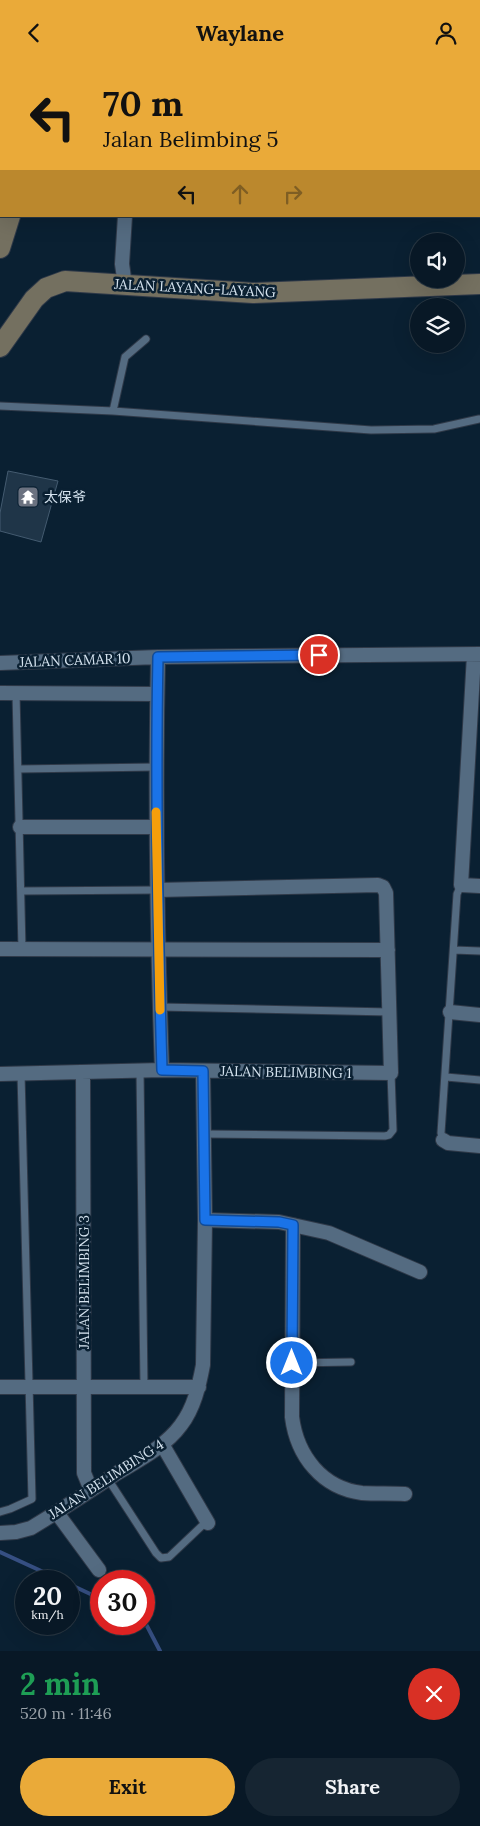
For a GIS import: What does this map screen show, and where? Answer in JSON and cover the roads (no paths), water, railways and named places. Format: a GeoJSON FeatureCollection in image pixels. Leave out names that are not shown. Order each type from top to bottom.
{"type":"FeatureCollection","features":[{"type":"Feature","properties":{"kind":"street"},"geometry":{"type":"LineString","coordinates":[[0,248],[10,217]]}},
{"type":"Feature","properties":{"kind":"street"},"geometry":{"type":"LineString","coordinates":[[125,217],[122,264],[126,285]]}},
{"type":"Feature","properties":{"kind":"street","name":"JALAN LAYANG-LAYANG"},"geometry":{"type":"LineString","coordinates":[[0,347],[34,299],[46,288],[65,281],[253,293],[480,284]]}},
{"type":"Feature","properties":{"kind":"street"},"geometry":{"type":"LineString","coordinates":[[477,655],[462,885],[480,886]]}},
{"type":"Feature","properties":{"kind":"street","name":"JALAN CAMAR 10"},"geometry":{"type":"LineString","coordinates":[[0,663],[158,657],[477,655]]}},
{"type":"Feature","properties":{"kind":"street"},"geometry":{"type":"LineString","coordinates":[[158,657],[156,827],[162,1070]]}},
{"type":"Feature","properties":{"kind":"street"},"geometry":{"type":"LineString","coordinates":[[0,693],[157,694]]}},
{"type":"Feature","properties":{"kind":"street"},"geometry":{"type":"LineString","coordinates":[[20,827],[156,827]]}},
{"type":"Feature","properties":{"kind":"street"},"geometry":{"type":"LineString","coordinates":[[157,891],[378,885],[383,887],[386,893],[391,1073]]}},
{"type":"Feature","properties":{"kind":"street"},"geometry":{"type":"LineString","coordinates":[[0,949],[388,950]]}},
{"type":"Feature","properties":{"kind":"street"},"geometry":{"type":"LineString","coordinates":[[450,1012],[480,1015]]}},
{"type":"Feature","properties":{"kind":"street","name":"JALAN BELIMBING 1"},"geometry":{"type":"LineString","coordinates":[[0,1074],[162,1070],[391,1073]]}},
{"type":"Feature","properties":{"kind":"street","name":"JALAN BELIMBING 4"},"geometry":{"type":"LineString","coordinates":[[0,1533],[16,1532],[31,1528],[57,1513],[162,1444],[175,1433],[185,1420],[199,1387],[203,1365],[205,1220],[203,1071]]}},
{"type":"Feature","properties":{"kind":"street","name":"JALAN BELIMBING 3"},"geometry":{"type":"LineString","coordinates":[[84,1072],[84,1473],[91,1490]]}},
{"type":"Feature","properties":{"kind":"street"},"geometry":{"type":"LineString","coordinates":[[443,1140],[448,1143],[480,1146]]}},
{"type":"Feature","properties":{"kind":"street"},"geometry":{"type":"LineString","coordinates":[[205,1220],[279,1222],[329,1233],[420,1272]]}},
{"type":"Feature","properties":{"kind":"street"},"geometry":{"type":"LineString","coordinates":[[293,1225],[292,1417],[294,1432],[299,1446],[318,1473],[338,1487],[361,1493],[405,1494]]}},
{"type":"Feature","properties":{"kind":"street"},"geometry":{"type":"LineString","coordinates":[[0,1387],[199,1387]]}},
{"type":"Feature","properties":{"kind":"street"},"geometry":{"type":"LineString","coordinates":[[162,1444],[208,1522]]}},
{"type":"Feature","properties":{"kind":"street"},"geometry":{"type":"LineString","coordinates":[[57,1513],[100,1570]]}},
{"type":"Feature","properties":{"kind":"lane"},"geometry":{"type":"LineString","coordinates":[[113,411],[125,357],[146,339]]}},
{"type":"Feature","properties":{"kind":"lane"},"geometry":{"type":"LineString","coordinates":[[0,406],[113,411],[371,430],[434,429],[479,419]]}},
{"type":"Feature","properties":{"kind":"lane"},"geometry":{"type":"LineString","coordinates":[[16,693],[22,949]]}},
{"type":"Feature","properties":{"kind":"lane"},"geometry":{"type":"LineString","coordinates":[[18,769],[156,767]]}},
{"type":"Feature","properties":{"kind":"lane"},"geometry":{"type":"LineString","coordinates":[[443,1140],[441,1133],[457,894],[462,885]]}},
{"type":"Feature","properties":{"kind":"lane"},"geometry":{"type":"LineString","coordinates":[[21,891],[157,891]]}},
{"type":"Feature","properties":{"kind":"lane"},"geometry":{"type":"LineString","coordinates":[[454,950],[480,951]]}},
{"type":"Feature","properties":{"kind":"lane"},"geometry":{"type":"LineString","coordinates":[[160,1007],[389,1012]]}},
{"type":"Feature","properties":{"kind":"lane"},"geometry":{"type":"LineString","coordinates":[[140,1071],[144,1387]]}},
{"type":"Feature","properties":{"kind":"lane"},"geometry":{"type":"LineString","coordinates":[[204,1133],[390,1135],[393,1131],[391,1073]]}},
{"type":"Feature","properties":{"kind":"lane"},"geometry":{"type":"LineString","coordinates":[[0,1512],[32,1499],[21,1074]]}},
{"type":"Feature","properties":{"kind":"lane"},"geometry":{"type":"LineString","coordinates":[[446,1077],[480,1080]]}},
{"type":"Feature","properties":{"kind":"lane"},"geometry":{"type":"LineString","coordinates":[[292,1363],[350,1362]]}},
{"type":"Feature","properties":{"kind":"lane"},"geometry":{"type":"LineString","coordinates":[[108,1479],[161,1558],[169,1557],[208,1522]]}},
{"type":"Feature","properties":{"kind":"waterway"},"geometry":{"type":"LineString","coordinates":[[0,1552],[39,1570]]}},
{"type":"Feature","properties":{"kind":"waterway"},"geometry":{"type":"LineString","coordinates":[[80,1589],[90,1594]]}},
{"type":"Feature","properties":{"kind":"waterway"},"geometry":{"type":"LineString","coordinates":[[152,1635],[160,1651]]}},
{"type":"Feature","properties":{"kind":"place","name":"太保爷"},"geometry":{"type":"Point","coordinates":[28,497]}}]}
